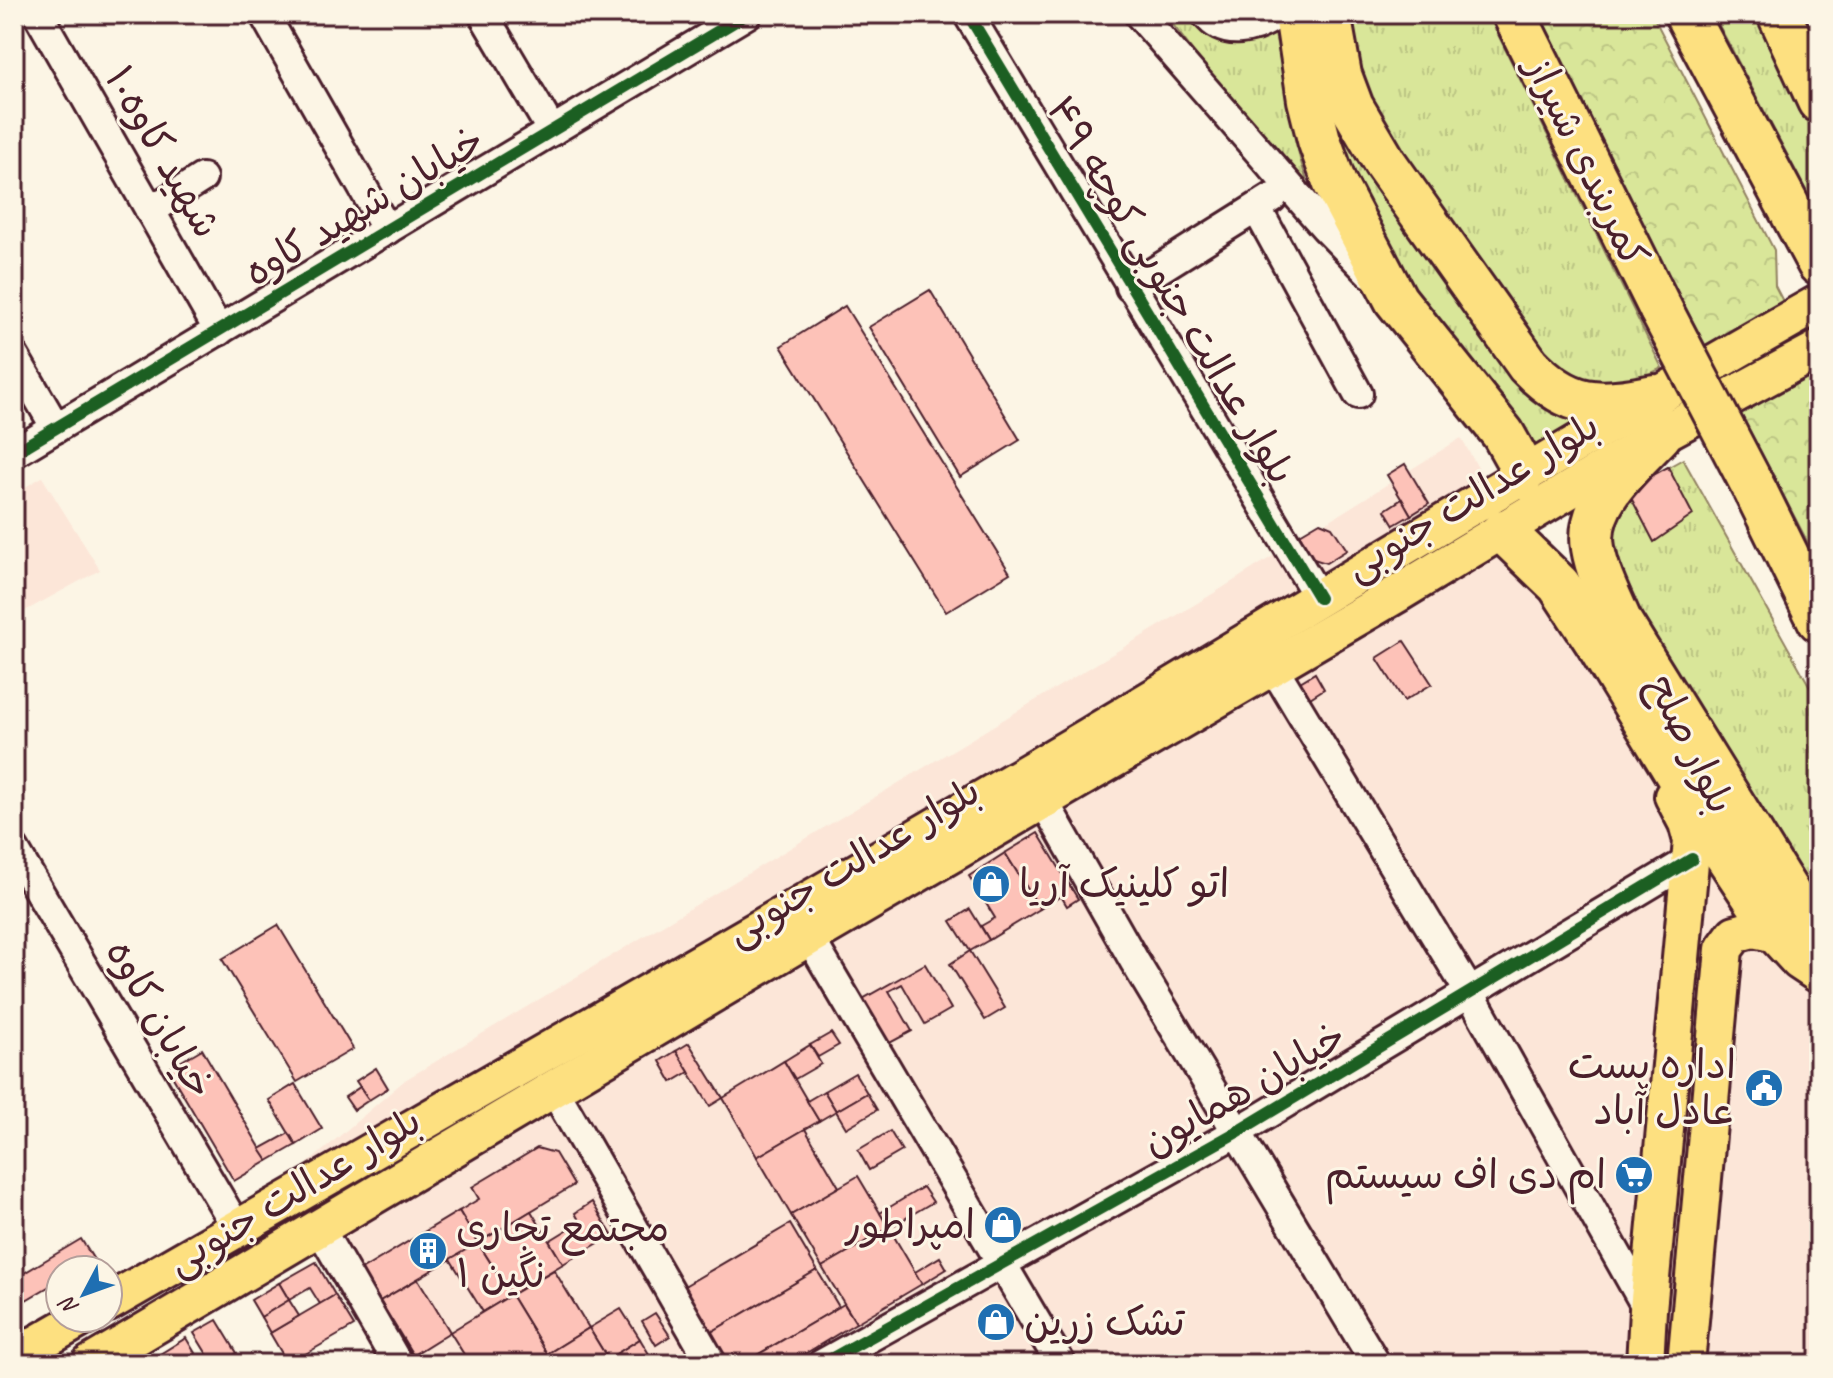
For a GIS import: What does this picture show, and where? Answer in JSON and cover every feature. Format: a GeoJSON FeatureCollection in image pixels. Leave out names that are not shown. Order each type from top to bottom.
{"type":"FeatureCollection","features":[{"type":"Feature","properties":{"kind":"highway"},"geometry":{"type":"LineString","coordinates":[[1296,14],[1309,100],[1335,184],[1396,300],[1503,434],[1517,459],[1521,477]]}},
{"type":"Feature","properties":{"kind":"highway"},"geometry":{"type":"LineString","coordinates":[[1329,14],[1340,75],[1352,107],[1385,163],[1528,365],[1548,386],[1567,396],[1616,404],[1657,416],[1611,488],[1596,518],[1592,545],[1600,572],[1629,636],[1798,909],[1819,929]]}},
{"type":"Feature","properties":{"kind":"highway","name":"کمربندی شیراز"},"geometry":{"type":"LineString","coordinates":[[1514,14],[1819,620]]}},
{"type":"Feature","properties":{"kind":"highway"},"geometry":{"type":"LineString","coordinates":[[1686,14],[1810,246]]}},
{"type":"Feature","properties":{"kind":"highway"},"geometry":{"type":"LineString","coordinates":[[1779,14],[1819,101]]}},
{"type":"Feature","properties":{"kind":"highway"},"geometry":{"type":"LineString","coordinates":[[1503,531],[1559,585],[1778,934],[1801,959],[1819,971]]}},
{"type":"Feature","properties":{"kind":"main road"},"geometry":{"type":"LineString","coordinates":[[1657,416],[1819,303]]}},
{"type":"Feature","properties":{"kind":"main road"},"geometry":{"type":"LineString","coordinates":[[1657,416],[1819,349]]}},
{"type":"Feature","properties":{"kind":"main road","name":"بلوار عدالت جنوبی"},"geometry":{"type":"LineString","coordinates":[[90,1364],[553,1088],[631,1023],[1319,598],[1521,477],[1657,416]]}},
{"type":"Feature","properties":{"kind":"main road","name":"بلوار عدالت جنوبی"},"geometry":{"type":"LineString","coordinates":[[124,1294],[237,1228],[631,1023],[809,937],[1503,531],[1657,416]]}},
{"type":"Feature","properties":{"kind":"main road","name":"بلوار صلح"},"geometry":{"type":"LineString","coordinates":[[1597,643],[1621,702],[1687,823],[1692,841],[1645,1364]]}},
{"type":"Feature","properties":{"kind":"main road"},"geometry":{"type":"LineString","coordinates":[[1686,1364],[1724,949],[1735,934],[1753,929],[1778,934]]}},
{"type":"Feature","properties":{"kind":"main road"},"geometry":{"type":"LineString","coordinates":[[1667,1107],[1709,1115]]}},
{"type":"Feature","properties":{"kind":"main road"},"geometry":{"type":"LineString","coordinates":[[14,1357],[54,1334]]}},
{"type":"Feature","properties":{"kind":"street","name":"شهید کاوه۱۰"},"geometry":{"type":"LineString","coordinates":[[38,14],[219,331]]}},
{"type":"Feature","properties":{"kind":"street"},"geometry":{"type":"LineString","coordinates":[[264,14],[387,230]]}},
{"type":"Feature","properties":{"kind":"street"},"geometry":{"type":"LineString","coordinates":[[483,14],[552,131]]}},
{"type":"Feature","properties":{"kind":"street","name":"خیابان شهید کاوه"},"geometry":{"type":"LineString","coordinates":[[14,453],[552,131],[716,22],[747,14]]}},
{"type":"Feature","properties":{"kind":"street","name":"بلوار عدالت جنوبی کوچه ۴۹"},"geometry":{"type":"LineString","coordinates":[[968,14],[1319,598]]}},
{"type":"Feature","properties":{"kind":"street"},"geometry":{"type":"LineString","coordinates":[[1139,14],[1288,185],[1396,300]]}},
{"type":"Feature","properties":{"kind":"street"},"geometry":{"type":"LineString","coordinates":[[1206,14],[1212,22],[1237,30],[1257,26],[1277,14]]}},
{"type":"Feature","properties":{"kind":"street"},"geometry":{"type":"LineString","coordinates":[[150,211],[202,178]]}},
{"type":"Feature","properties":{"kind":"street"},"geometry":{"type":"LineString","coordinates":[[1130,287],[1257,209],[1288,185]]}},
{"type":"Feature","properties":{"kind":"street"},"geometry":{"type":"LineString","coordinates":[[1257,209],[1358,394]]}},
{"type":"Feature","properties":{"kind":"street"},"geometry":{"type":"LineString","coordinates":[[14,356],[56,428]]}},
{"type":"Feature","properties":{"kind":"street"},"geometry":{"type":"LineString","coordinates":[[1272,665],[1470,993],[1648,1310]]}},
{"type":"Feature","properties":{"kind":"street"},"geometry":{"type":"LineString","coordinates":[[1043,800],[1135,962],[1376,1364]]}},
{"type":"Feature","properties":{"kind":"street","name":"خیابان کاوه"},"geometry":{"type":"LineString","coordinates":[[14,849],[22,881],[237,1228]]}},
{"type":"Feature","properties":{"kind":"street","name":"خیابان همایون"},"geometry":{"type":"LineString","coordinates":[[822,1364],[1237,1132],[1692,859]]}},
{"type":"Feature","properties":{"kind":"street"},"geometry":{"type":"LineString","coordinates":[[809,937],[1061,1364]]}},
{"type":"Feature","properties":{"kind":"street"},"geometry":{"type":"LineString","coordinates":[[553,1088],[712,1364]]}},
{"type":"Feature","properties":{"kind":"street"},"geometry":{"type":"LineString","coordinates":[[319,1227],[398,1364]]}},
{"type":"Feature","properties":{"kind":"shaded area"},"geometry":{"type":"Polygon","coordinates":[[[1461,438],[1700,856],[1719,884],[1762,867],[1819,851],[1819,1364],[395,1364],[292,1177],[405,1080],[1219,590],[1461,438]]]}},
{"type":"Feature","properties":{"kind":"shaded area"},"geometry":{"type":"Polygon","coordinates":[[[42,477],[100,570],[14,617],[14,494],[42,477]]]}},
{"type":"Feature","properties":{"kind":"green space"},"geometry":{"type":"Polygon","coordinates":[[[1165,14],[1193,14],[1211,34],[1230,43],[1250,42],[1275,34],[1300,159],[1312,197],[1303,197],[1165,14]]]}},
{"type":"Feature","properties":{"kind":"green space"},"geometry":{"type":"Polygon","coordinates":[[[1345,14],[1488,14],[1662,368],[1622,387],[1558,376],[1366,102],[1345,14]]]}},
{"type":"Feature","properties":{"kind":"green space"},"geometry":{"type":"Polygon","coordinates":[[[1533,14],[1652,14],[1774,250],[1775,286],[1819,371],[1819,564],[1533,14]]]}},
{"type":"Feature","properties":{"kind":"green space"},"geometry":{"type":"Polygon","coordinates":[[[1713,14],[1760,14],[1819,133],[1819,215],[1713,14]]]}},
{"type":"Feature","properties":{"kind":"green space"},"geometry":{"type":"Polygon","coordinates":[[[1317,30],[1585,421],[1532,455],[1376,234],[1345,178],[1317,30]]]}},
{"type":"Feature","properties":{"kind":"green space"},"geometry":{"type":"Polygon","coordinates":[[[1683,459],[1819,703],[1819,915],[1609,568],[1608,514],[1620,494],[1683,459]]]}},
{"type":"Feature","properties":{"kind":"building"},"geometry":{"type":"Polygon","coordinates":[[[930,290],[1020,440],[960,477],[869,327],[930,290]]]}},
{"type":"Feature","properties":{"kind":"building"},"geometry":{"type":"Polygon","coordinates":[[[845,306],[1010,573],[946,612],[781,346],[845,306]]]}},
{"type":"Feature","properties":{"kind":"building"},"geometry":{"type":"Polygon","coordinates":[[[1405,464],[1429,504],[1411,515],[1387,475],[1405,464]]]}},
{"type":"Feature","properties":{"kind":"building"},"geometry":{"type":"Polygon","coordinates":[[[1668,467],[1693,515],[1654,542],[1627,490],[1668,467]]]}},
{"type":"Feature","properties":{"kind":"building"},"geometry":{"type":"Polygon","coordinates":[[[1402,499],[1411,515],[1394,525],[1385,510],[1402,499]]]}},
{"type":"Feature","properties":{"kind":"building"},"geometry":{"type":"Polygon","coordinates":[[[1320,522],[1332,527],[1347,550],[1326,563],[1304,556],[1293,538],[1320,522]]]}},
{"type":"Feature","properties":{"kind":"building"},"geometry":{"type":"Polygon","coordinates":[[[1404,641],[1432,684],[1404,701],[1377,658],[1404,641]]]}},
{"type":"Feature","properties":{"kind":"building"},"geometry":{"type":"Polygon","coordinates":[[[1315,673],[1324,689],[1310,698],[1314,706],[1309,710],[1295,685],[1315,673]]]}},
{"type":"Feature","properties":{"kind":"building"},"geometry":{"type":"Polygon","coordinates":[[[1038,833],[1078,899],[1067,906],[1061,896],[1040,909],[1005,853],[1038,833]]]}},
{"type":"Feature","properties":{"kind":"building"},"geometry":{"type":"Polygon","coordinates":[[[1005,853],[1040,909],[989,940],[981,926],[995,918],[969,876],[1005,853]]]}},
{"type":"Feature","properties":{"kind":"building"},"geometry":{"type":"Polygon","coordinates":[[[970,909],[989,940],[970,951],[951,921],[970,909]]]}},
{"type":"Feature","properties":{"kind":"building"},"geometry":{"type":"Polygon","coordinates":[[[278,925],[353,1049],[297,1082],[222,959],[278,925]]]}},
{"type":"Feature","properties":{"kind":"building"},"geometry":{"type":"Polygon","coordinates":[[[970,951],[1005,1008],[985,1020],[950,964],[970,951]]]}},
{"type":"Feature","properties":{"kind":"building"},"geometry":{"type":"Polygon","coordinates":[[[925,964],[951,1009],[925,1024],[902,984],[889,991],[912,1031],[886,1045],[861,1000],[925,964]]]}},
{"type":"Feature","properties":{"kind":"building"},"geometry":{"type":"Polygon","coordinates":[[[831,1033],[839,1045],[818,1057],[810,1045],[831,1033]]]}},
{"type":"Feature","properties":{"kind":"building"},"geometry":{"type":"Polygon","coordinates":[[[689,1043],[723,1098],[710,1106],[676,1051],[689,1043]]]}},
{"type":"Feature","properties":{"kind":"building"},"geometry":{"type":"Polygon","coordinates":[[[810,1045],[821,1064],[795,1079],[784,1061],[810,1045]]]}},
{"type":"Feature","properties":{"kind":"building"},"geometry":{"type":"Polygon","coordinates":[[[202,1049],[268,1161],[234,1181],[168,1069],[202,1049]]]}},
{"type":"Feature","properties":{"kind":"building"},"geometry":{"type":"Polygon","coordinates":[[[676,1051],[689,1072],[672,1082],[660,1061],[676,1051]]]}},
{"type":"Feature","properties":{"kind":"building"},"geometry":{"type":"Polygon","coordinates":[[[784,1061],[819,1121],[757,1157],[723,1098],[784,1061]]]}},
{"type":"Feature","properties":{"kind":"building"},"geometry":{"type":"Polygon","coordinates":[[[376,1068],[388,1088],[369,1100],[356,1081],[376,1068]]]}},
{"type":"Feature","properties":{"kind":"building"},"geometry":{"type":"Polygon","coordinates":[[[855,1073],[867,1093],[836,1111],[824,1091],[855,1073]]]}},
{"type":"Feature","properties":{"kind":"building"},"geometry":{"type":"Polygon","coordinates":[[[295,1084],[322,1129],[296,1145],[269,1100],[295,1084]]]}},
{"type":"Feature","properties":{"kind":"building"},"geometry":{"type":"Polygon","coordinates":[[[360,1087],[369,1100],[354,1110],[345,1097],[360,1087]]]}},
{"type":"Feature","properties":{"kind":"building"},"geometry":{"type":"Polygon","coordinates":[[[824,1091],[836,1111],[819,1121],[807,1101],[824,1091]]]}},
{"type":"Feature","properties":{"kind":"building"},"geometry":{"type":"Polygon","coordinates":[[[867,1093],[877,1110],[846,1128],[836,1111],[867,1093]]]}},
{"type":"Feature","properties":{"kind":"building"},"geometry":{"type":"Polygon","coordinates":[[[805,1129],[839,1187],[791,1215],[757,1157],[805,1129]]]}},
{"type":"Feature","properties":{"kind":"building"},"geometry":{"type":"Polygon","coordinates":[[[890,1131],[902,1151],[869,1170],[858,1150],[890,1131]]]}},
{"type":"Feature","properties":{"kind":"building"},"geometry":{"type":"Polygon","coordinates":[[[289,1133],[296,1145],[268,1161],[260,1149],[289,1133]]]}},
{"type":"Feature","properties":{"kind":"building"},"geometry":{"type":"Polygon","coordinates":[[[537,1148],[555,1153],[574,1185],[478,1243],[459,1211],[479,1199],[472,1187],[537,1148]]]}},
{"type":"Feature","properties":{"kind":"building"},"geometry":{"type":"Polygon","coordinates":[[[858,1176],[889,1228],[822,1267],[791,1215],[858,1176]]]}},
{"type":"Feature","properties":{"kind":"building"},"geometry":{"type":"Polygon","coordinates":[[[923,1187],[933,1202],[889,1228],[880,1213],[923,1187]]]}},
{"type":"Feature","properties":{"kind":"building"},"geometry":{"type":"Polygon","coordinates":[[[592,1202],[612,1235],[563,1264],[549,1241],[580,1222],[575,1213],[592,1202]]]}},
{"type":"Feature","properties":{"kind":"building","name":"مجتمع تجاری نگین ۱"},"geometry":{"type":"Polygon","coordinates":[[[459,1211],[478,1243],[380,1301],[361,1270],[459,1211]]]}},
{"type":"Feature","properties":{"kind":"building"},"geometry":{"type":"Polygon","coordinates":[[[531,1211],[563,1264],[511,1295],[478,1243],[531,1211]]]}},
{"type":"Feature","properties":{"kind":"building"},"geometry":{"type":"Polygon","coordinates":[[[790,1224],[817,1270],[708,1334],[681,1288],[790,1224]]]}},
{"type":"Feature","properties":{"kind":"building"},"geometry":{"type":"Polygon","coordinates":[[[889,1228],[922,1284],[856,1323],[822,1267],[889,1228]]]}},
{"type":"Feature","properties":{"kind":"building"},"geometry":{"type":"Polygon","coordinates":[[[81,1239],[90,1254],[56,1254],[81,1239]]]}},
{"type":"Feature","properties":{"kind":"building"},"geometry":{"type":"Polygon","coordinates":[[[478,1243],[511,1295],[483,1312],[450,1259],[478,1243]]]}},
{"type":"Feature","properties":{"kind":"building"},"geometry":{"type":"Polygon","coordinates":[[[940,1257],[947,1269],[922,1284],[915,1272],[940,1257]]]}},
{"type":"Feature","properties":{"kind":"building"},"geometry":{"type":"Polygon","coordinates":[[[44,1261],[44,1289],[14,1307],[14,1279],[44,1261]]]}},
{"type":"Feature","properties":{"kind":"building"},"geometry":{"type":"Polygon","coordinates":[[[316,1262],[335,1295],[320,1304],[310,1288],[289,1300],[279,1283],[316,1262]]]}},
{"type":"Feature","properties":{"kind":"building"},"geometry":{"type":"Polygon","coordinates":[[[554,1270],[589,1328],[547,1354],[511,1295],[554,1270]]]}},
{"type":"Feature","properties":{"kind":"building"},"geometry":{"type":"Polygon","coordinates":[[[817,1270],[839,1307],[742,1364],[726,1364],[708,1334],[817,1270]]]}},
{"type":"Feature","properties":{"kind":"building"},"geometry":{"type":"Polygon","coordinates":[[[418,1279],[450,1332],[413,1355],[380,1301],[418,1279]]]}},
{"type":"Feature","properties":{"kind":"building"},"geometry":{"type":"Polygon","coordinates":[[[279,1283],[289,1300],[261,1317],[251,1300],[279,1283]]]}},
{"type":"Feature","properties":{"kind":"building"},"geometry":{"type":"Polygon","coordinates":[[[335,1295],[354,1326],[288,1364],[270,1333],[335,1295]]]}},
{"type":"Feature","properties":{"kind":"building"},"geometry":{"type":"Polygon","coordinates":[[[511,1295],[547,1354],[531,1364],[470,1364],[450,1332],[511,1295]]]}},
{"type":"Feature","properties":{"kind":"building"},"geometry":{"type":"Polygon","coordinates":[[[289,1300],[299,1316],[270,1333],[261,1317],[289,1300]]]}},
{"type":"Feature","properties":{"kind":"building"},"geometry":{"type":"Polygon","coordinates":[[[844,1304],[856,1323],[788,1364],[742,1364],[844,1304]]]}},
{"type":"Feature","properties":{"kind":"building"},"geometry":{"type":"Polygon","coordinates":[[[621,1309],[640,1339],[608,1359],[589,1328],[621,1309]]]}},
{"type":"Feature","properties":{"kind":"building"},"geometry":{"type":"Polygon","coordinates":[[[655,1313],[670,1336],[656,1345],[642,1321],[655,1313]]]}},
{"type":"Feature","properties":{"kind":"building"},"geometry":{"type":"Polygon","coordinates":[[[217,1320],[237,1353],[219,1364],[213,1364],[194,1333],[217,1320]]]}},
{"type":"Feature","properties":{"kind":"building"},"geometry":{"type":"Polygon","coordinates":[[[589,1328],[611,1364],[553,1364],[547,1354],[589,1328]]]}},
{"type":"Feature","properties":{"kind":"building"},"geometry":{"type":"Polygon","coordinates":[[[186,1338],[201,1363],[148,1364],[147,1362],[186,1338]]]}},
{"type":"Feature","properties":{"kind":"building"},"geometry":{"type":"Polygon","coordinates":[[[640,1339],[655,1364],[611,1364],[608,1359],[640,1339]]]}},
{"type":"Feature","properties":{"kind":"cycle path"},"geometry":{"type":"LineString","coordinates":[[14,453],[747,14]]}},
{"type":"Feature","properties":{"kind":"cycle path"},"geometry":{"type":"LineString","coordinates":[[968,14],[1319,598]]}},
{"type":"Feature","properties":{"kind":"cycle path"},"geometry":{"type":"LineString","coordinates":[[822,1364],[1237,1132],[1692,859]]}},
{"type":"Feature","properties":{"kind":"place","name":"اتو کلینیک آریا"},"geometry":{"type":"Point","coordinates":[991,884]}},
{"type":"Feature","properties":{"kind":"place","name":"اداره پست عادل آباد"},"geometry":{"type":"Point","coordinates":[1764,1088]}},
{"type":"Feature","properties":{"kind":"place","name":"ام دی اف سیستم"},"geometry":{"type":"Point","coordinates":[1634,1175]}},
{"type":"Feature","properties":{"kind":"place","name":"امپراطور"},"geometry":{"type":"Point","coordinates":[1003,1225]}},
{"type":"Feature","properties":{"kind":"place","name":"مجتمع تجاری نگین ۱"},"geometry":{"type":"Point","coordinates":[428,1251]}},
{"type":"Feature","properties":{"kind":"place","name":"تشک زرین"},"geometry":{"type":"Point","coordinates":[996,1322]}}]}
